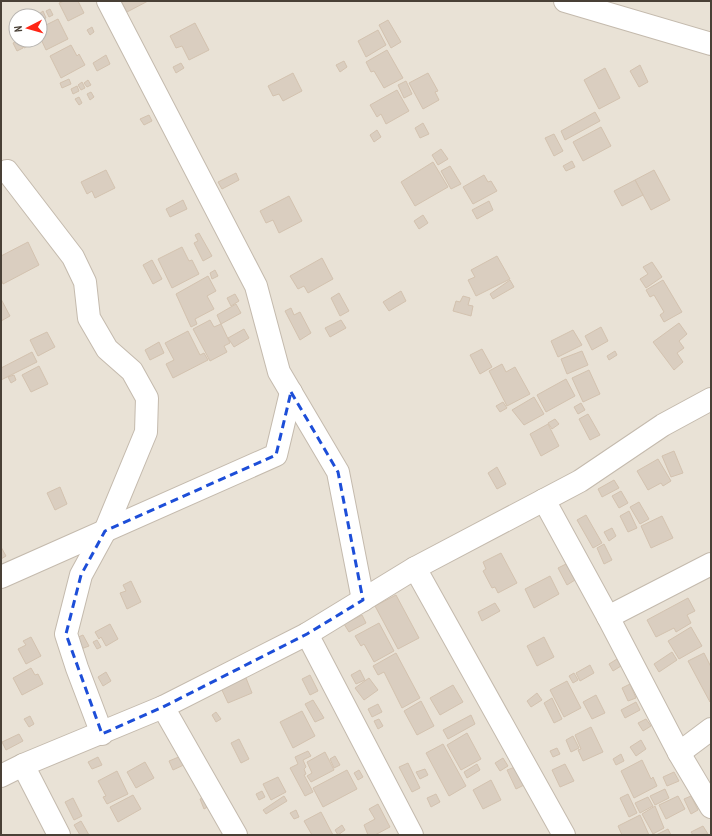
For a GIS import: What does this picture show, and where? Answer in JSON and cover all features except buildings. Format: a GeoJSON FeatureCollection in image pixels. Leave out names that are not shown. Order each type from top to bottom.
{"type":"FeatureCollection","features":[{"type":"Feature","properties":{"kind":"street"},"geometry":{"type":"LineString","coordinates":[[108,1],[256,286],[279,372],[338,472],[363,600]]}},
{"type":"Feature","properties":{"kind":"street"},"geometry":{"type":"LineString","coordinates":[[565,1],[711,44]]}},
{"type":"Feature","properties":{"kind":"street"},"geometry":{"type":"LineString","coordinates":[[3,167],[73,257],[86,282],[89,318],[107,349],[132,371],[147,398],[146,432],[105,531],[81,575],[66,634],[102,734]]}},
{"type":"Feature","properties":{"kind":"street"},"geometry":{"type":"LineString","coordinates":[[1,577],[276,455],[291,392]]}},
{"type":"Feature","properties":{"kind":"street"},"geometry":{"type":"LineString","coordinates":[[1,776],[23,765],[102,734],[163,707],[307,634],[415,568],[580,481],[663,425],[711,399]]}},
{"type":"Feature","properties":{"kind":"street"},"geometry":{"type":"LineString","coordinates":[[544,500],[608,617],[679,753],[711,807]]}},
{"type":"Feature","properties":{"kind":"street"},"geometry":{"type":"LineString","coordinates":[[608,617],[711,564]]}},
{"type":"Feature","properties":{"kind":"street"},"geometry":{"type":"LineString","coordinates":[[415,568],[564,835]]}},
{"type":"Feature","properties":{"kind":"street"},"geometry":{"type":"LineString","coordinates":[[307,634],[412,835]]}},
{"type":"Feature","properties":{"kind":"street"},"geometry":{"type":"LineString","coordinates":[[163,707],[236,835]]}},
{"type":"Feature","properties":{"kind":"street"},"geometry":{"type":"LineString","coordinates":[[679,753],[711,730]]}},
{"type":"Feature","properties":{"kind":"street"},"geometry":{"type":"LineString","coordinates":[[23,765],[59,835]]}},
{"type":"Feature","properties":{"kind":"highlighted area"},"geometry":{"type":"Polygon","coordinates":[[[291,392],[338,472],[363,600],[307,634],[163,707],[102,734],[66,634],[81,575],[105,531],[276,455],[291,392]]]}},
{"type":"Feature","properties":{"kind":"shaded area"},"geometry":{"type":"Polygon","coordinates":[[[1,1],[711,1],[711,835],[1,835],[1,1]]]}}]}
